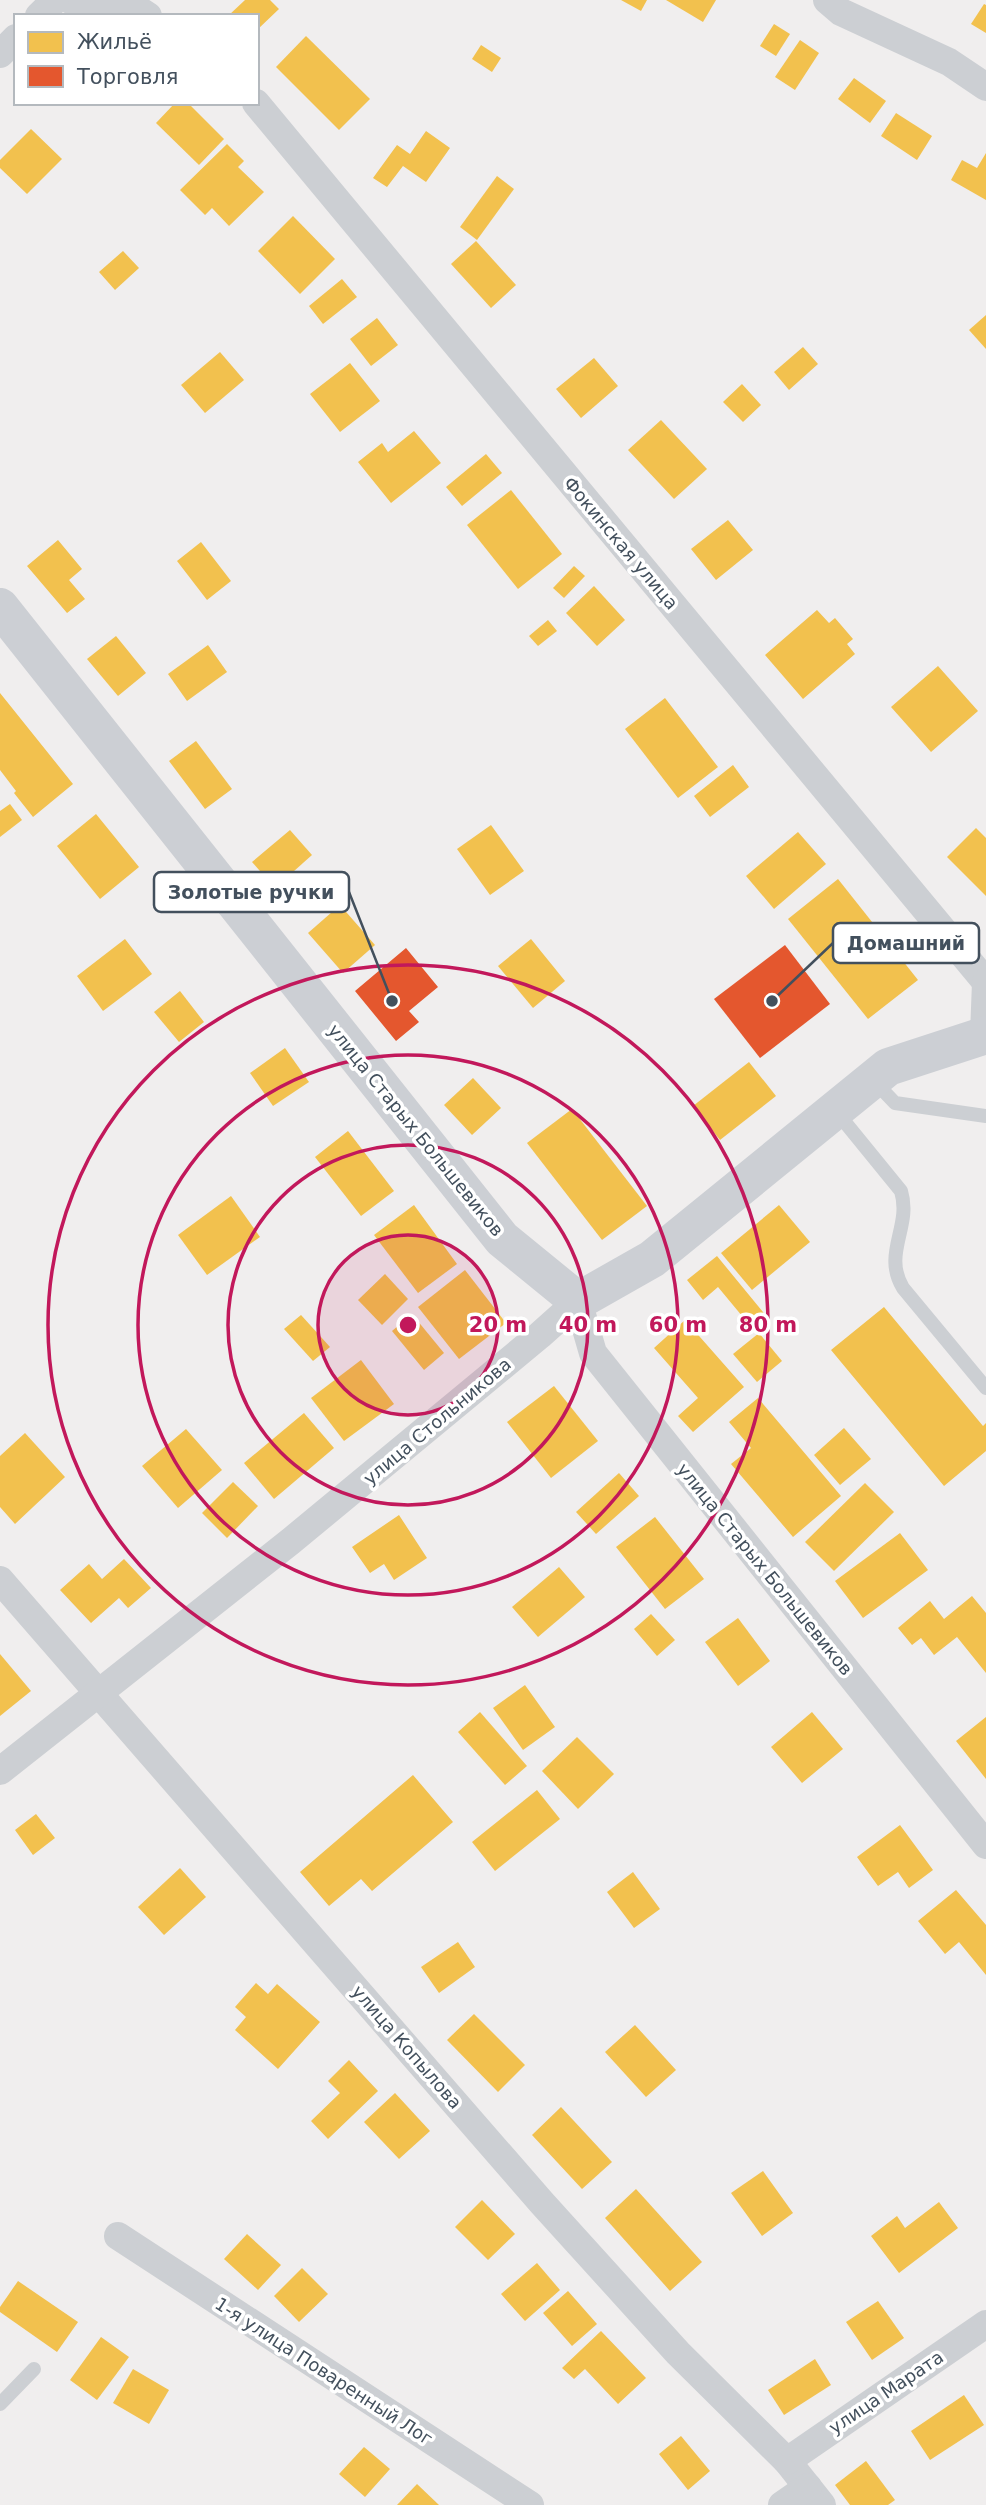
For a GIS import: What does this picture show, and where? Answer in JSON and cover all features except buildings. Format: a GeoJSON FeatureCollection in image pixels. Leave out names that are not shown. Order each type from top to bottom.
{"type":"FeatureCollection","features":[{"type":"Feature","properties":{"kind":"main road","name":"улица Старых Большевиков"},"geometry":{"type":"LineString","coordinates":[[0,607],[502,1239],[578,1301]]}},
{"type":"Feature","properties":{"kind":"main road","name":"улица Стольникова"},"geometry":{"type":"LineString","coordinates":[[578,1301],[652,1259],[888,1068],[985,1034]]}},
{"type":"Feature","properties":{"kind":"street"},"geometry":{"type":"LineString","coordinates":[[41,14],[55,0]]}},
{"type":"Feature","properties":{"kind":"street"},"geometry":{"type":"LineString","coordinates":[[70,0],[127,2],[145,14]]}},
{"type":"Feature","properties":{"kind":"street"},"geometry":{"type":"LineString","coordinates":[[827,0],[841,12],[949,62],[986,87]]}},
{"type":"Feature","properties":{"kind":"street"},"geometry":{"type":"LineString","coordinates":[[0,54],[14,40]]}},
{"type":"Feature","properties":{"kind":"street","name":"Фокинская улица"},"geometry":{"type":"LineString","coordinates":[[258,105],[986,982]]}},
{"type":"Feature","properties":{"kind":"street","name":"улица Стольникова"},"geometry":{"type":"LineString","coordinates":[[985,1034],[986,982]]}},
{"type":"Feature","properties":{"kind":"street","name":"улица Стольникова"},"geometry":{"type":"LineString","coordinates":[[0,1771],[291,1541],[578,1301]]}},
{"type":"Feature","properties":{"kind":"street","name":"улица Старых Большевиков"},"geometry":{"type":"LineString","coordinates":[[578,1301],[593,1353],[986,1845]]}},
{"type":"Feature","properties":{"kind":"street","name":"улица Копылова"},"geometry":{"type":"LineString","coordinates":[[0,1580],[542,2203],[678,2353],[786,2461],[815,2496]]}},
{"type":"Feature","properties":{"kind":"street","name":"1-я улица Поваренный Лог"},"geometry":{"type":"LineString","coordinates":[[118,2236],[530,2505]]}},
{"type":"Feature","properties":{"kind":"street","name":"улица Марата"},"geometry":{"type":"LineString","coordinates":[[786,2461],[986,2324]]}},
{"type":"Feature","properties":{"kind":"street"},"geometry":{"type":"LineString","coordinates":[[782,2505],[815,2496]]}},
{"type":"Feature","properties":{"kind":"lane"},"geometry":{"type":"LineString","coordinates":[[873,1080],[895,1103],[986,1116]]}},
{"type":"Feature","properties":{"kind":"lane"},"geometry":{"type":"LineString","coordinates":[[835,1111],[901,1191],[905,1203],[895,1255],[896,1277],[986,1388]]}},
{"type":"Feature","properties":{"kind":"lane"},"geometry":{"type":"LineString","coordinates":[[0,2404],[34,2369]]}},
{"type":"Feature","properties":{"kind":"place","name":"Золотые ручки"},"geometry":{"type":"Point","coordinates":[392,1001]}},
{"type":"Feature","properties":{"kind":"place","name":"Домашний"},"geometry":{"type":"Point","coordinates":[772,1001]}}]}
